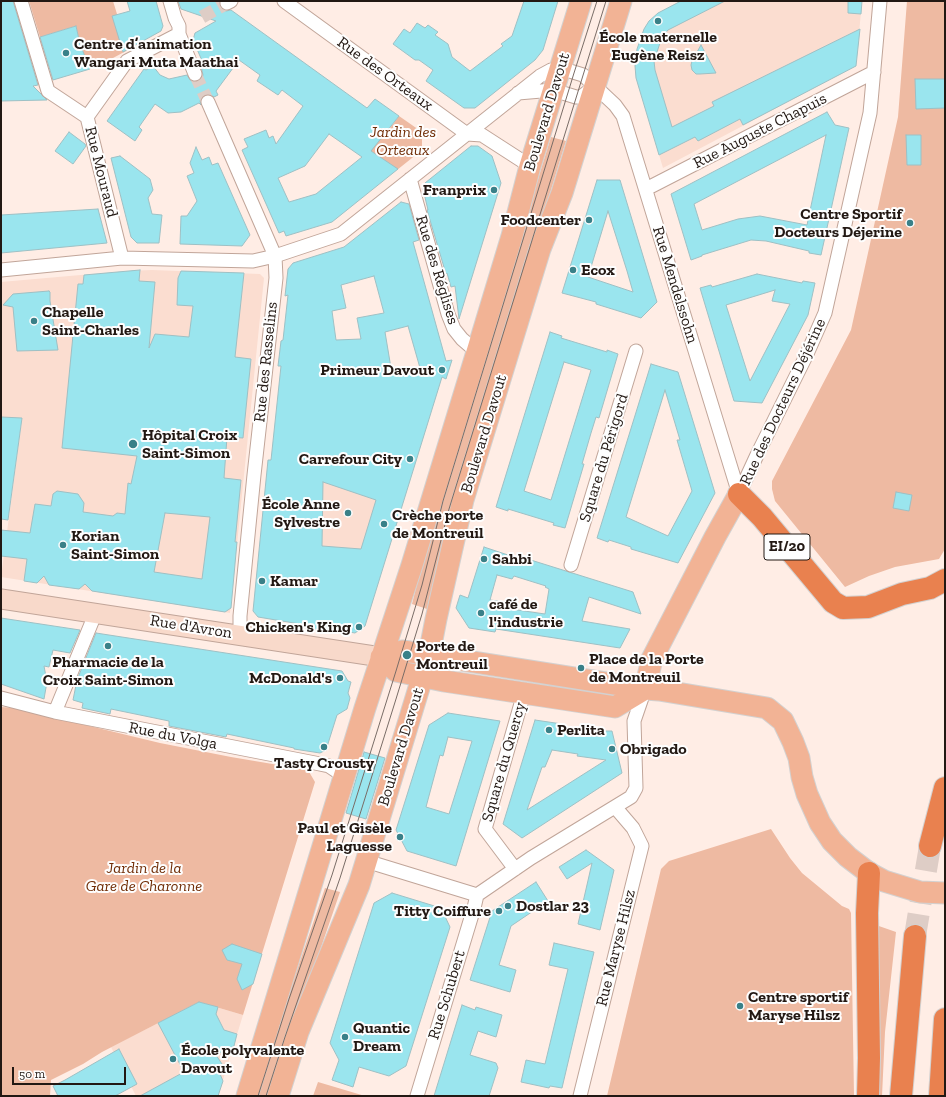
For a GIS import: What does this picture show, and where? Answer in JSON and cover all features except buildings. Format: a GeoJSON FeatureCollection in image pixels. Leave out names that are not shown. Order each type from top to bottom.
{"type":"FeatureCollection","features":[{"type":"Feature","properties":{"kind":"highway","name":"EI/20"},"geometry":{"type":"LineString","coordinates":[[739,494],[762,517],[833,602],[842,608],[868,607],[902,594],[930,588],[945,580]]}},
{"type":"Feature","properties":{"kind":"highway"},"geometry":{"type":"LineString","coordinates":[[930,846],[945,788]]}},
{"type":"Feature","properties":{"kind":"highway"},"geometry":{"type":"LineString","coordinates":[[868,1096],[869,1058],[867,913],[869,873]]}},
{"type":"Feature","properties":{"kind":"highway"},"geometry":{"type":"LineString","coordinates":[[901,1096],[914,936]]}},
{"type":"Feature","properties":{"kind":"highway"},"geometry":{"type":"LineString","coordinates":[[940,1096],[945,1019]]}},
{"type":"Feature","properties":{"kind":"main road","name":"Boulevard Davout"},"geometry":{"type":"LineString","coordinates":[[247,1096],[344,776],[381,657],[412,565],[477,352],[512,236],[530,166],[580,1]]}},
{"type":"Feature","properties":{"kind":"main road","name":"Boulevard Davout"},"geometry":{"type":"LineString","coordinates":[[278,1096],[298,1032],[356,894],[429,655],[463,500],[540,249],[562,193],[621,1]]}},
{"type":"Feature","properties":{"kind":"main road","name":"Rue des Docteurs Déjérine"},"geometry":{"type":"LineString","coordinates":[[645,689],[652,659],[739,494]]}},
{"type":"Feature","properties":{"kind":"main road"},"geometry":{"type":"LineString","coordinates":[[381,657],[402,651],[767,708],[783,721],[799,758],[807,794],[820,823],[832,841],[848,857],[869,873],[884,881],[920,892],[945,893]]}},
{"type":"Feature","properties":{"kind":"main road"},"geometry":{"type":"LineString","coordinates":[[381,657],[396,671],[444,681],[615,707],[645,689]]}},
{"type":"Feature","properties":{"kind":"street"},"geometry":{"type":"LineString","coordinates":[[21,1],[48,92],[87,117]]}},
{"type":"Feature","properties":{"kind":"street"},"geometry":{"type":"LineString","coordinates":[[170,1],[195,74]]}},
{"type":"Feature","properties":{"kind":"street","name":"Rue des Orteaux"},"geometry":{"type":"LineString","coordinates":[[284,1],[467,134],[482,135],[530,166]]}},
{"type":"Feature","properties":{"kind":"street","name":"Rue des Docteurs Déjérine"},"geometry":{"type":"LineString","coordinates":[[739,494],[806,356],[825,313],[870,113],[880,1]]}},
{"type":"Feature","properties":{"kind":"street","name":"Rue Mouraud"},"geometry":{"type":"LineString","coordinates":[[122,258],[87,117],[127,60],[179,30]]}},
{"type":"Feature","properties":{"kind":"street"},"geometry":{"type":"LineString","coordinates":[[1,270],[122,258],[254,261],[275,256],[341,234],[516,94],[540,76],[551,70],[560,68]]}},
{"type":"Feature","properties":{"kind":"street","name":"Rue Mendelssohn"},"geometry":{"type":"LineString","coordinates":[[560,68],[583,75],[615,105],[623,116],[739,494]]}},
{"type":"Feature","properties":{"kind":"street","name":"Rue Auguste Chapuis"},"geometry":{"type":"LineString","coordinates":[[646,190],[874,72]]}},
{"type":"Feature","properties":{"kind":"street"},"geometry":{"type":"LineString","coordinates":[[516,94],[553,90],[576,97],[581,97],[595,86]]}},
{"type":"Feature","properties":{"kind":"street","name":"Rue des Rasselins"},"geometry":{"type":"LineString","coordinates":[[208,102],[275,256],[276,278],[253,483],[240,616],[240,635]]}},
{"type":"Feature","properties":{"kind":"street","name":"Rue des Réglises"},"geometry":{"type":"LineString","coordinates":[[410,179],[448,314],[454,329],[462,339],[477,352]]}},
{"type":"Feature","properties":{"kind":"street","name":"Square du Périgord"},"geometry":{"type":"LineString","coordinates":[[571,565],[636,351]]}},
{"type":"Feature","properties":{"kind":"street","name":"Rue d'Avron"},"geometry":{"type":"LineString","coordinates":[[1,598],[381,657]]}},
{"type":"Feature","properties":{"kind":"street"},"geometry":{"type":"LineString","coordinates":[[55,712],[96,612]]}},
{"type":"Feature","properties":{"kind":"street"},"geometry":{"type":"LineString","coordinates":[[366,861],[476,895],[631,797],[636,788],[634,721],[645,689]]}},
{"type":"Feature","properties":{"kind":"street","name":"Square du Quercy"},"geometry":{"type":"LineString","coordinates":[[515,869],[485,829],[524,693]]}},
{"type":"Feature","properties":{"kind":"street","name":"Rue du Volga"},"geometry":{"type":"LineString","coordinates":[[1,698],[55,712],[329,766],[344,776]]}},
{"type":"Feature","properties":{"kind":"street","name":"Rue Maryse Hilsz"},"geometry":{"type":"LineString","coordinates":[[580,1096],[642,846],[633,828],[615,807]]}},
{"type":"Feature","properties":{"kind":"street","name":"Rue Schubert"},"geometry":{"type":"LineString","coordinates":[[417,1096],[474,908],[476,895]]}},
{"type":"Feature","properties":{"kind":"shaded area"},"geometry":{"type":"Polygon","coordinates":[[[681,1],[862,1],[856,66],[663,168],[636,78],[635,66],[637,49],[644,29],[658,13],[681,1]]]}},
{"type":"Feature","properties":{"kind":"shaded area","name":"Hôpital Croix Saint-Simon"},"geometry":{"type":"Polygon","coordinates":[[[152,270],[260,274],[264,278],[230,613],[1,577],[22,419],[1,417],[1,282],[152,270]]]}},
{"type":"Feature","properties":{"kind":"shaded area"},"geometry":{"type":"Polygon","coordinates":[[[405,470],[382,570],[294,565],[267,471],[405,470]]]}},
{"type":"Feature","properties":{"kind":"shaded area","name":"École polyvalente Davout"},"geometry":{"type":"Polygon","coordinates":[[[199,1002],[243,1015],[218,1096],[136,1096],[111,1047],[199,1002]]]}},
{"type":"Feature","properties":{"kind":"green space"},"geometry":{"type":"Polygon","coordinates":[[[29,1],[113,1],[128,50],[98,66],[89,69],[87,55],[84,55],[76,26],[40,37],[29,1]]]}},
{"type":"Feature","properties":{"kind":"green space","name":"Centre Sportif Docteurs Déjerine"},"geometry":{"type":"Polygon","coordinates":[[[907,1],[945,1],[945,549],[939,559],[895,567],[869,576],[845,587],[775,501],[772,481],[851,330],[898,117],[907,1]]]}},
{"type":"Feature","properties":{"kind":"green space","name":"Jardin des Orteaux"},"geometry":{"type":"Polygon","coordinates":[[[399,116],[422,132],[422,150],[397,170],[368,149],[380,133],[384,136],[399,116]]]}},
{"type":"Feature","properties":{"kind":"green space"},"geometry":{"type":"Polygon","coordinates":[[[551,137],[566,141],[461,484],[427,609],[412,604],[434,516],[551,137]]]}},
{"type":"Feature","properties":{"kind":"green space","name":"Jardin de la Gare de Charonne"},"geometry":{"type":"Polygon","coordinates":[[[1,707],[15,708],[160,743],[308,770],[315,782],[243,1015],[199,1002],[51,1080],[50,1096],[1,1096],[1,707]]]}},
{"type":"Feature","properties":{"kind":"green space","name":"Centre sportif Maryse Hilsz"},"geometry":{"type":"Polygon","coordinates":[[[771,829],[802,873],[842,906],[849,909],[851,913],[854,1096],[607,1096],[661,869],[669,861],[771,829]]]}},
{"type":"Feature","properties":{"kind":"green space"},"geometry":{"type":"Polygon","coordinates":[[[325,888],[340,892],[270,1096],[254,1096],[325,888]]]}},
{"type":"Feature","properties":{"kind":"green space"},"geometry":{"type":"Polygon","coordinates":[[[876,925],[896,932],[885,1032],[882,1096],[879,1096],[876,925]]]}},
{"type":"Feature","properties":{"kind":"green space"},"geometry":{"type":"Polygon","coordinates":[[[318,1082],[365,1096],[313,1096],[318,1082]]]}},
{"type":"Feature","properties":{"kind":"tunnel"},"geometry":{"type":"LineString","coordinates":[[202,17],[227,3]]}},
{"type":"Feature","properties":{"kind":"tunnel"},"geometry":{"type":"LineString","coordinates":[[195,74],[208,102]]}},
{"type":"Feature","properties":{"kind":"tunnel"},"geometry":{"type":"LineString","coordinates":[[915,936],[930,846]]}},
{"type":"Feature","properties":{"kind":"tram line"},"geometry":{"type":"LineString","coordinates":[[258,1096],[289,999],[332,875],[396,671],[422,585],[443,501],[597,1]]}},
{"type":"Feature","properties":{"kind":"tram line"},"geometry":{"type":"LineString","coordinates":[[266,1096],[340,878],[396,699],[422,614],[449,509],[606,1]]}},
{"type":"Feature","properties":{"kind":"place","name":"École maternelle Eugène Reisz"},"geometry":{"type":"Point","coordinates":[658,21]}},
{"type":"Feature","properties":{"kind":"place","name":"Centre d’animation Wangari Muta Maathai"},"geometry":{"type":"Point","coordinates":[66,53]}},
{"type":"Feature","properties":{"kind":"place","name":"Franprix"},"geometry":{"type":"Point","coordinates":[494,190]}},
{"type":"Feature","properties":{"kind":"place","name":"Foodcenter"},"geometry":{"type":"Point","coordinates":[589,220]}},
{"type":"Feature","properties":{"kind":"place","name":"Centre Sportif Docteurs Déjerine"},"geometry":{"type":"Point","coordinates":[910,223]}},
{"type":"Feature","properties":{"kind":"place","name":"Ecox"},"geometry":{"type":"Point","coordinates":[573,270]}},
{"type":"Feature","properties":{"kind":"place","name":"Chapelle Saint-Charles"},"geometry":{"type":"Point","coordinates":[34,321]}},
{"type":"Feature","properties":{"kind":"place","name":"Primeur Davout"},"geometry":{"type":"Point","coordinates":[442,370]}},
{"type":"Feature","properties":{"kind":"place","name":"Hôpital Croix Saint-Simon"},"geometry":{"type":"Point","coordinates":[133,444]}},
{"type":"Feature","properties":{"kind":"place","name":"Carrefour City"},"geometry":{"type":"Point","coordinates":[410,459]}},
{"type":"Feature","properties":{"kind":"place","name":"École Anne Sylvestre"},"geometry":{"type":"Point","coordinates":[348,513]}},
{"type":"Feature","properties":{"kind":"place","name":"Crèche porte de Montreuil"},"geometry":{"type":"Point","coordinates":[384,524]}},
{"type":"Feature","properties":{"kind":"place","name":"Korian Saint-Simon"},"geometry":{"type":"Point","coordinates":[63,545]}},
{"type":"Feature","properties":{"kind":"place","name":"Sahbi"},"geometry":{"type":"Point","coordinates":[484,559]}},
{"type":"Feature","properties":{"kind":"place","name":"Kamar"},"geometry":{"type":"Point","coordinates":[262,581]}},
{"type":"Feature","properties":{"kind":"place","name":"café de l'industrie"},"geometry":{"type":"Point","coordinates":[481,613]}},
{"type":"Feature","properties":{"kind":"place","name":"Chicken's King"},"geometry":{"type":"Point","coordinates":[359,627]}},
{"type":"Feature","properties":{"kind":"place","name":"Pharmacie de la Croix Saint-Simon"},"geometry":{"type":"Point","coordinates":[108,646]}},
{"type":"Feature","properties":{"kind":"place","name":"Porte de Montreuil"},"geometry":{"type":"Point","coordinates":[407,655]}},
{"type":"Feature","properties":{"kind":"place","name":"Place de la Porte de Montreuil"},"geometry":{"type":"Point","coordinates":[581,668]}},
{"type":"Feature","properties":{"kind":"place","name":"McDonald's"},"geometry":{"type":"Point","coordinates":[340,678]}},
{"type":"Feature","properties":{"kind":"place","name":"Perlita"},"geometry":{"type":"Point","coordinates":[549,730]}},
{"type":"Feature","properties":{"kind":"place","name":"Tasty Crousty"},"geometry":{"type":"Point","coordinates":[324,747]}},
{"type":"Feature","properties":{"kind":"place","name":"Obrigado"},"geometry":{"type":"Point","coordinates":[612,749]}},
{"type":"Feature","properties":{"kind":"place","name":"Paul et Gisèle Laguesse"},"geometry":{"type":"Point","coordinates":[400,837]}},
{"type":"Feature","properties":{"kind":"place","name":"Dostlar 23"},"geometry":{"type":"Point","coordinates":[508,906]}},
{"type":"Feature","properties":{"kind":"place","name":"Titty Coiffure"},"geometry":{"type":"Point","coordinates":[499,911]}},
{"type":"Feature","properties":{"kind":"place","name":"Centre sportif Maryse Hilsz"},"geometry":{"type":"Point","coordinates":[740,1006]}},
{"type":"Feature","properties":{"kind":"place","name":"Quantic Dream"},"geometry":{"type":"Point","coordinates":[345,1037]}},
{"type":"Feature","properties":{"kind":"place","name":"École polyvalente Davout"},"geometry":{"type":"Point","coordinates":[173,1059]}}]}
